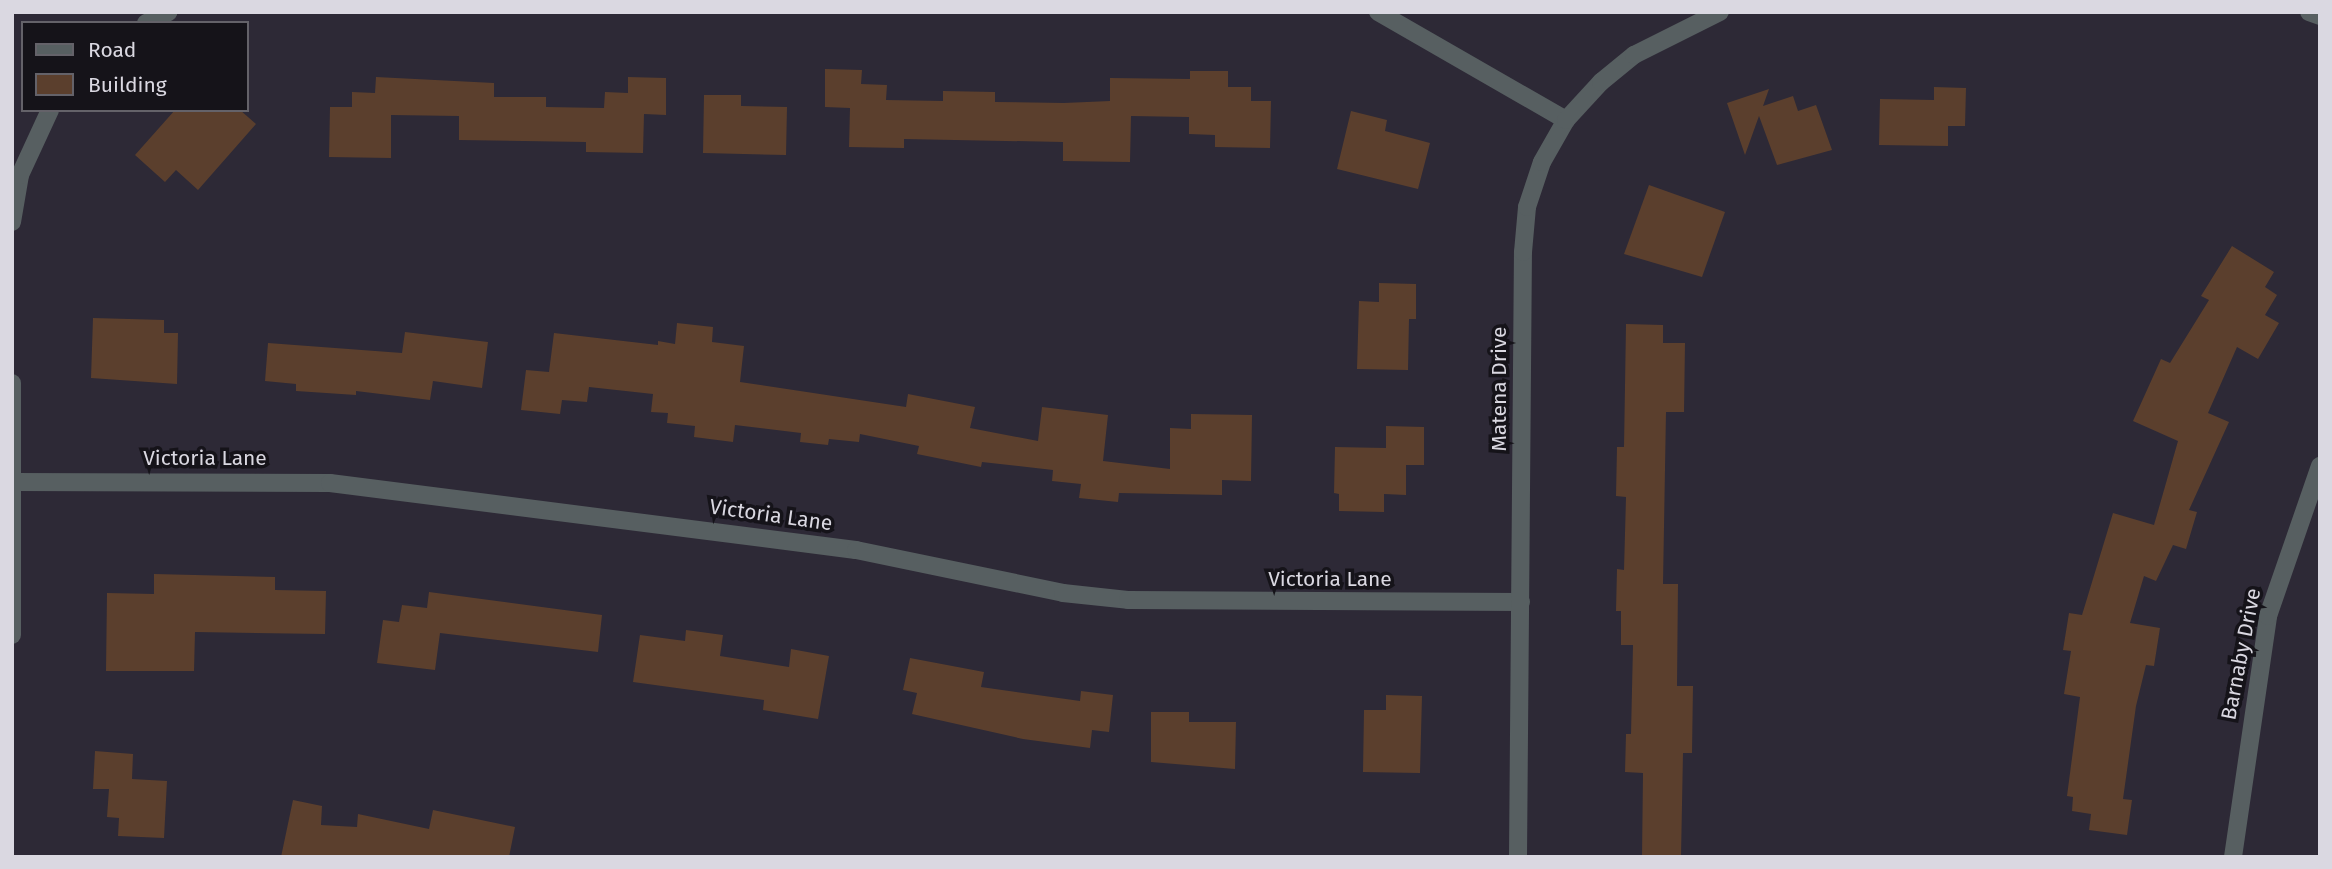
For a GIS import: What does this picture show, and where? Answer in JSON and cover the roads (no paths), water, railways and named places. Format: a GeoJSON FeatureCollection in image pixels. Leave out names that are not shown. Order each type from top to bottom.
{"type":"FeatureCollection","features":[{"type":"Feature","properties":{"kind":"street"},"geometry":{"type":"LineString","coordinates":[[150,21],[169,12]]}},
{"type":"Feature","properties":{"kind":"street"},"geometry":{"type":"LineString","coordinates":[[1378,12],[1566,120]]}},
{"type":"Feature","properties":{"kind":"street","name":"Matena Drive"},"geometry":{"type":"LineString","coordinates":[[1518,857],[1522,252],[1527,208],[1542,162],[1566,120],[1601,82],[1634,55],[1681,27],[1720,12]]}},
{"type":"Feature","properties":{"kind":"street"},"geometry":{"type":"LineString","coordinates":[[2309,12],[2320,16]]}},
{"type":"Feature","properties":{"kind":"street"},"geometry":{"type":"LineString","coordinates":[[12,222],[20,175],[49,112]]}},
{"type":"Feature","properties":{"kind":"street"},"geometry":{"type":"LineString","coordinates":[[12,383],[12,635]]}},
{"type":"Feature","properties":{"kind":"street","name":"Barnaby Drive"},"geometry":{"type":"LineString","coordinates":[[2233,857],[2269,616],[2320,466]]}},
{"type":"Feature","properties":{"kind":"street","name":"Victoria Lane"},"geometry":{"type":"LineString","coordinates":[[13,482],[330,483],[856,550],[1063,593],[1128,600],[1521,602]]}}]}
